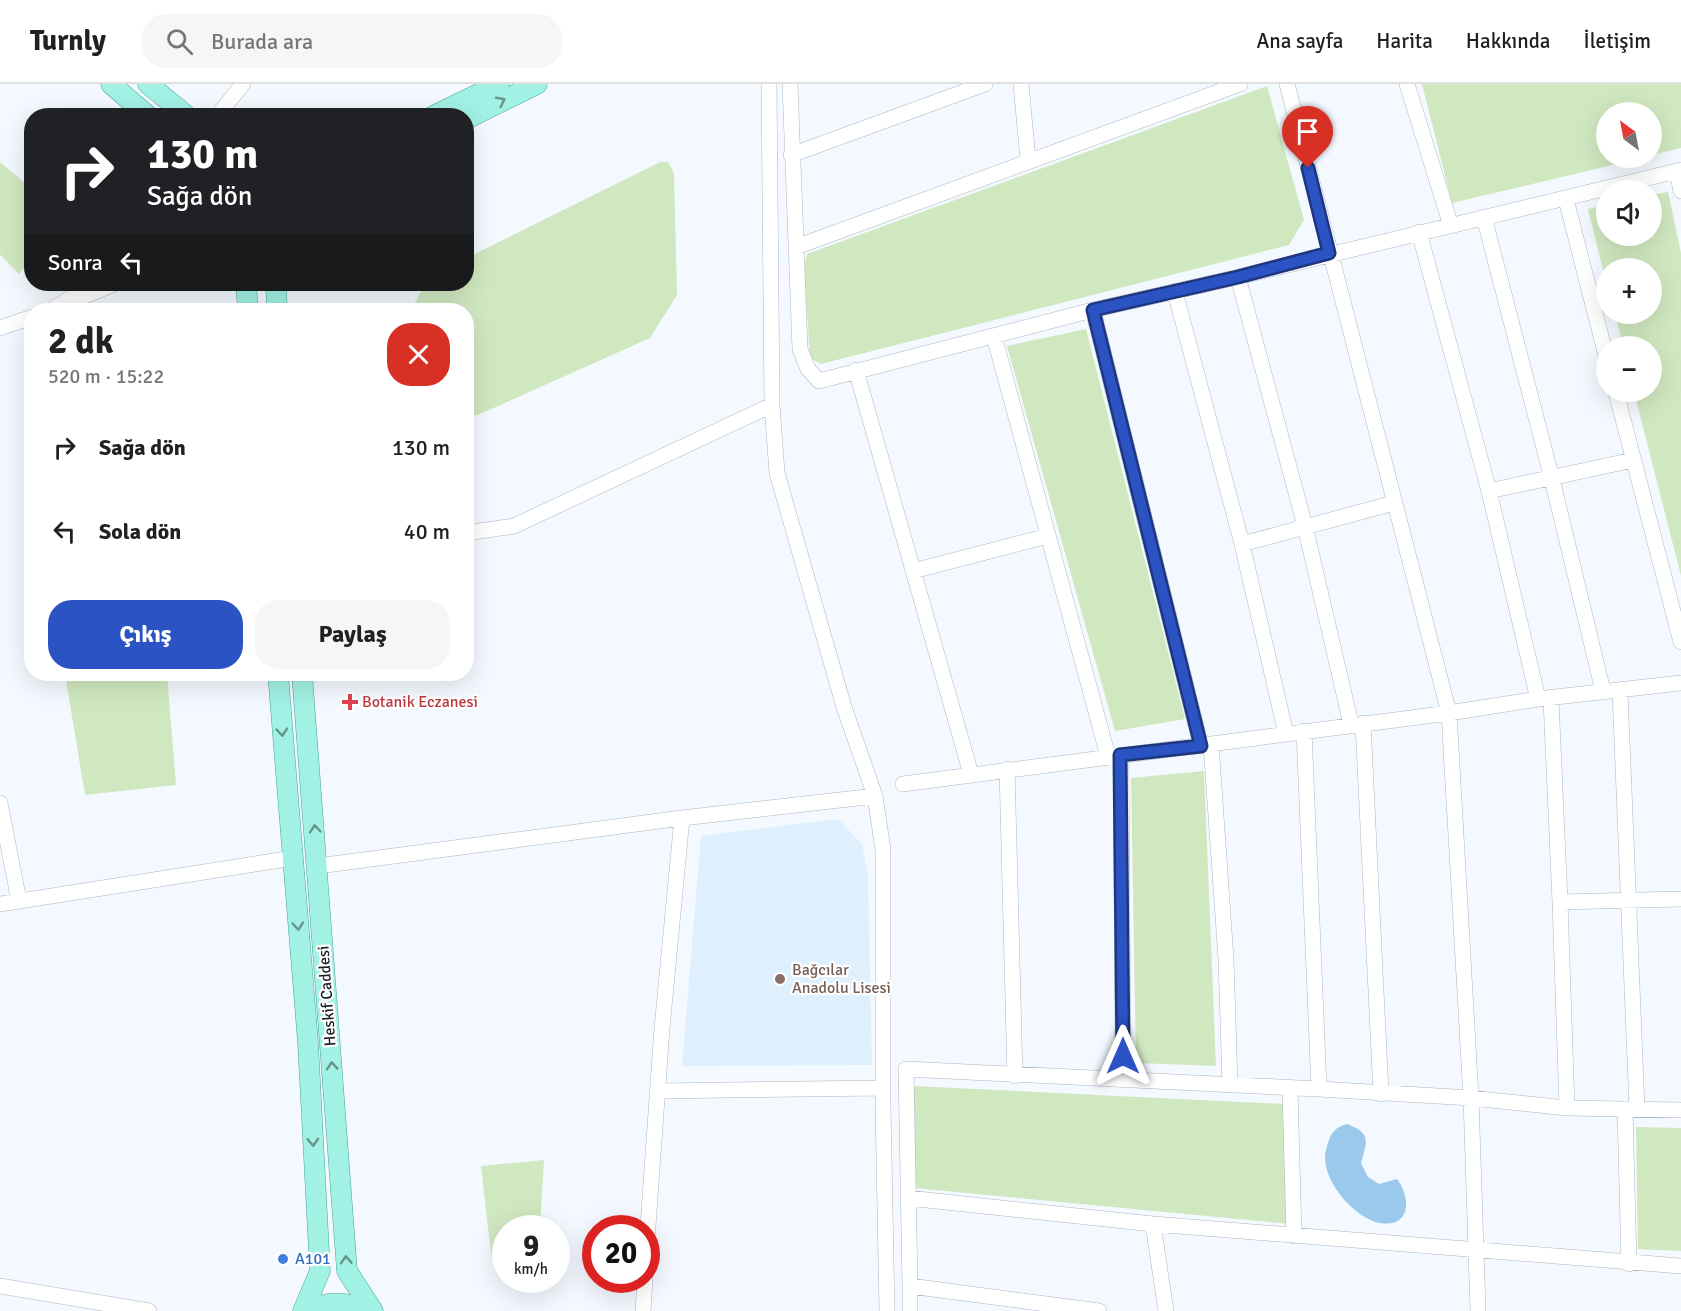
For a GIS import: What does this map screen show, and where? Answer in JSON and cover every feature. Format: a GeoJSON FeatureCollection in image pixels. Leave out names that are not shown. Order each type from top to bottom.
{"type":"FeatureCollection","features":[{"type":"Feature","properties":{"kind":"main road"},"geometry":{"type":"LineString","coordinates":[[111,84],[139,108]]}},
{"type":"Feature","properties":{"kind":"main road"},"geometry":{"type":"LineString","coordinates":[[148,84],[177,108]]}},
{"type":"Feature","properties":{"kind":"main road"},"geometry":{"type":"LineString","coordinates":[[450,108],[499,84]]}},
{"type":"Feature","properties":{"kind":"main road"},"geometry":{"type":"LineString","coordinates":[[474,115],[537,84]]}},
{"type":"Feature","properties":{"kind":"main road"},"geometry":{"type":"LineString","coordinates":[[279,681],[308,1043],[320,1271],[303,1311]]}},
{"type":"Feature","properties":{"kind":"main road","name":"Heskif Caddesi"},"geometry":{"type":"LineString","coordinates":[[303,681],[347,1271],[373,1311]]}},
{"type":"Feature","properties":{"kind":"main road"},"geometry":{"type":"LineString","coordinates":[[310,1311],[333,1303],[351,1304],[367,1311]]}},
{"type":"Feature","properties":{"kind":"street"},"geometry":{"type":"LineString","coordinates":[[224,108],[243,84]]}},
{"type":"Feature","properties":{"kind":"street"},"geometry":{"type":"LineString","coordinates":[[769,84],[772,405],[777,473],[843,707],[875,796],[884,850],[883,1088],[887,1311]]}},
{"type":"Feature","properties":{"kind":"street"},"geometry":{"type":"LineString","coordinates":[[790,84],[800,349],[808,369],[819,381],[1093,310],[1566,199],[1679,170],[1681,191]]}},
{"type":"Feature","properties":{"kind":"street"},"geometry":{"type":"LineString","coordinates":[[791,155],[985,84]]}},
{"type":"Feature","properties":{"kind":"street"},"geometry":{"type":"LineString","coordinates":[[1021,84],[1028,160]]}},
{"type":"Feature","properties":{"kind":"street"},"geometry":{"type":"LineString","coordinates":[[796,246],[1239,84]]}},
{"type":"Feature","properties":{"kind":"street"},"geometry":{"type":"LineString","coordinates":[[1287,84],[1449,714],[1471,1098],[1474,1252],[1478,1311]]}},
{"type":"Feature","properties":{"kind":"street"},"geometry":{"type":"LineString","coordinates":[[1407,84],[1451,226]]}},
{"type":"Feature","properties":{"kind":"street"},"geometry":{"type":"LineString","coordinates":[[1566,199],[1601,336]]}},
{"type":"Feature","properties":{"kind":"street"},"geometry":{"type":"LineString","coordinates":[[1484,218],[1552,479],[1603,691]]}},
{"type":"Feature","properties":{"kind":"street"},"geometry":{"type":"LineString","coordinates":[[1419,232],[1544,699],[1560,903],[1567,1108]]}},
{"type":"Feature","properties":{"kind":"street"},"geometry":{"type":"LineString","coordinates":[[1238,277],[1357,724],[1381,1094]]}},
{"type":"Feature","properties":{"kind":"street"},"geometry":{"type":"LineString","coordinates":[[63,303],[82,291]]}},
{"type":"Feature","properties":{"kind":"street"},"geometry":{"type":"LineString","coordinates":[[68,303],[97,291]]}},
{"type":"Feature","properties":{"kind":"street"},"geometry":{"type":"LineString","coordinates":[[1175,292],[1242,544],[1286,734]]}},
{"type":"Feature","properties":{"kind":"street"},"geometry":{"type":"LineString","coordinates":[[1093,310],[1206,745],[1226,959],[1230,1084]]}},
{"type":"Feature","properties":{"kind":"street"},"geometry":{"type":"LineString","coordinates":[[0,328],[24,320]]}},
{"type":"Feature","properties":{"kind":"street"},"geometry":{"type":"LineString","coordinates":[[994,336],[1048,536],[1114,755],[1123,1079]]}},
{"type":"Feature","properties":{"kind":"street"},"geometry":{"type":"LineString","coordinates":[[856,370],[971,774]]}},
{"type":"Feature","properties":{"kind":"street"},"geometry":{"type":"LineString","coordinates":[[1619,402],[1681,642]]}},
{"type":"Feature","properties":{"kind":"street"},"geometry":{"type":"LineString","coordinates":[[474,532],[514,526],[772,405]]}},
{"type":"Feature","properties":{"kind":"street"},"geometry":{"type":"LineString","coordinates":[[1489,491],[1552,479],[1633,459]]}},
{"type":"Feature","properties":{"kind":"street"},"geometry":{"type":"LineString","coordinates":[[1242,544],[1394,503]]}},
{"type":"Feature","properties":{"kind":"street"},"geometry":{"type":"LineString","coordinates":[[913,571],[1048,536]]}},
{"type":"Feature","properties":{"kind":"street"},"geometry":{"type":"LineString","coordinates":[[903,784],[1114,755],[1449,714],[1603,691],[1620,692],[1681,683]]}},
{"type":"Feature","properties":{"kind":"street"},"geometry":{"type":"LineString","coordinates":[[1620,692],[1629,901],[1631,1109],[1629,1264]]}},
{"type":"Feature","properties":{"kind":"street"},"geometry":{"type":"LineString","coordinates":[[1304,731],[1319,1089]]}},
{"type":"Feature","properties":{"kind":"street"},"geometry":{"type":"LineString","coordinates":[[1007,769],[1015,1076]]}},
{"type":"Feature","properties":{"kind":"street"},"geometry":{"type":"LineString","coordinates":[[318,866],[682,818],[875,796]]}},
{"type":"Feature","properties":{"kind":"street"},"geometry":{"type":"LineString","coordinates":[[0,803],[19,901]]}},
{"type":"Feature","properties":{"kind":"street"},"geometry":{"type":"LineString","coordinates":[[649,1215],[682,818]]}},
{"type":"Feature","properties":{"kind":"street"},"geometry":{"type":"LineString","coordinates":[[0,904],[293,858]]}},
{"type":"Feature","properties":{"kind":"street"},"geometry":{"type":"LineString","coordinates":[[1560,903],[1681,899]]}},
{"type":"Feature","properties":{"kind":"street"},"geometry":{"type":"LineString","coordinates":[[910,1311],[906,1069],[1319,1089],[1471,1098],[1567,1108],[1681,1110]]}},
{"type":"Feature","properties":{"kind":"street"},"geometry":{"type":"LineString","coordinates":[[658,1091],[883,1088]]}},
{"type":"Feature","properties":{"kind":"street"},"geometry":{"type":"LineString","coordinates":[[1290,1089],[1294,1236]]}},
{"type":"Feature","properties":{"kind":"street"},"geometry":{"type":"LineString","coordinates":[[908,1198],[1154,1224],[1474,1252],[1681,1266]]}},
{"type":"Feature","properties":{"kind":"street"},"geometry":{"type":"LineString","coordinates":[[1154,1224],[1166,1311]]}},
{"type":"Feature","properties":{"kind":"street"},"geometry":{"type":"LineString","coordinates":[[0,1286],[149,1311]]}},
{"type":"Feature","properties":{"kind":"street"},"geometry":{"type":"LineString","coordinates":[[909,1286],[1099,1311]]}},
{"type":"Feature","properties":{"kind":"street"},"geometry":{"type":"LineString","coordinates":[[643,1311],[644,1293]]}},
{"type":"Feature","properties":{"kind":"shaded area","name":"Bağcılar Anadolu Lisesi"},"geometry":{"type":"Polygon","coordinates":[[[838,819],[862,844],[868,875],[872,1065],[682,1066],[701,836],[838,819]]]}},
{"type":"Feature","properties":{"kind":"green space"},"geometry":{"type":"Polygon","coordinates":[[[1422,84],[1681,84],[1681,148],[1662,153],[1662,102],[1596,102],[1596,168],[1600,168],[1452,203],[1422,84]]]}},
{"type":"Feature","properties":{"kind":"green space"},"geometry":{"type":"Polygon","coordinates":[[[1267,86],[1304,220],[1289,245],[821,364],[810,358],[804,267],[807,254],[1267,86]]]}},
{"type":"Feature","properties":{"kind":"green space"},"geometry":{"type":"Polygon","coordinates":[[[0,162],[24,182],[24,268],[19,274],[0,255],[0,162]]]}},
{"type":"Feature","properties":{"kind":"green space"},"geometry":{"type":"Polygon","coordinates":[[[660,162],[668,162],[674,173],[677,295],[650,338],[478,415],[474,415],[474,303],[415,303],[421,291],[474,291],[474,255],[660,162]]]}},
{"type":"Feature","properties":{"kind":"green space"},"geometry":{"type":"Polygon","coordinates":[[[1668,192],[1681,253],[1681,576],[1637,402],[1662,402],[1662,336],[1620,336],[1618,324],[1662,324],[1662,258],[1600,258],[1597,246],[1662,246],[1662,193],[1668,192]]]}},
{"type":"Feature","properties":{"kind":"green space"},"geometry":{"type":"Polygon","coordinates":[[[1596,207],[1596,241],[1588,209],[1596,207]]]}},
{"type":"Feature","properties":{"kind":"green space"},"geometry":{"type":"Polygon","coordinates":[[[1086,329],[1185,719],[1115,731],[1007,346],[1086,329]]]}},
{"type":"Feature","properties":{"kind":"green space"},"geometry":{"type":"Polygon","coordinates":[[[66,681],[168,681],[176,785],[85,795],[66,681]]]}},
{"type":"Feature","properties":{"kind":"green space"},"geometry":{"type":"Polygon","coordinates":[[[1204,771],[1216,1066],[1136,1063],[1131,778],[1204,771]]]}},
{"type":"Feature","properties":{"kind":"green space"},"geometry":{"type":"Polygon","coordinates":[[[914,1086],[1284,1104],[1289,1224],[915,1188],[914,1086]]]}},
{"type":"Feature","properties":{"kind":"green space"},"geometry":{"type":"Polygon","coordinates":[[[1636,1127],[1681,1128],[1681,1251],[1638,1249],[1636,1127]]]}},
{"type":"Feature","properties":{"kind":"green space"},"geometry":{"type":"Polygon","coordinates":[[[544,1160],[541,1215],[492,1215],[492,1254],[491,1254],[481,1166],[544,1160]]]}},
{"type":"Feature","properties":{"kind":"water"},"geometry":{"type":"Polygon","coordinates":[[[1347,1124],[1361,1131],[1366,1139],[1361,1163],[1368,1177],[1379,1184],[1397,1179],[1402,1187],[1405,1195],[1405,1210],[1403,1217],[1397,1221],[1380,1223],[1370,1220],[1349,1205],[1333,1184],[1325,1161],[1326,1150],[1332,1133],[1347,1124]]]}},
{"type":"Feature","properties":{"kind":"place","name":"Botanik Eczanesi"},"geometry":{"type":"Point","coordinates":[350,702]}},
{"type":"Feature","properties":{"kind":"place","name":"Bağcılar Anadolu Lisesi"},"geometry":{"type":"Point","coordinates":[780,979]}},
{"type":"Feature","properties":{"kind":"place","name":"A101"},"geometry":{"type":"Point","coordinates":[283,1259]}},
{"type":"Feature","properties":{"kind":"route"},"geometry":{"type":"LineString","coordinates":[[1123,1056],[1123,859],[1120,755],[1201,746],[1093,310],[1238,277],[1329,253],[1308,168]]}}]}
